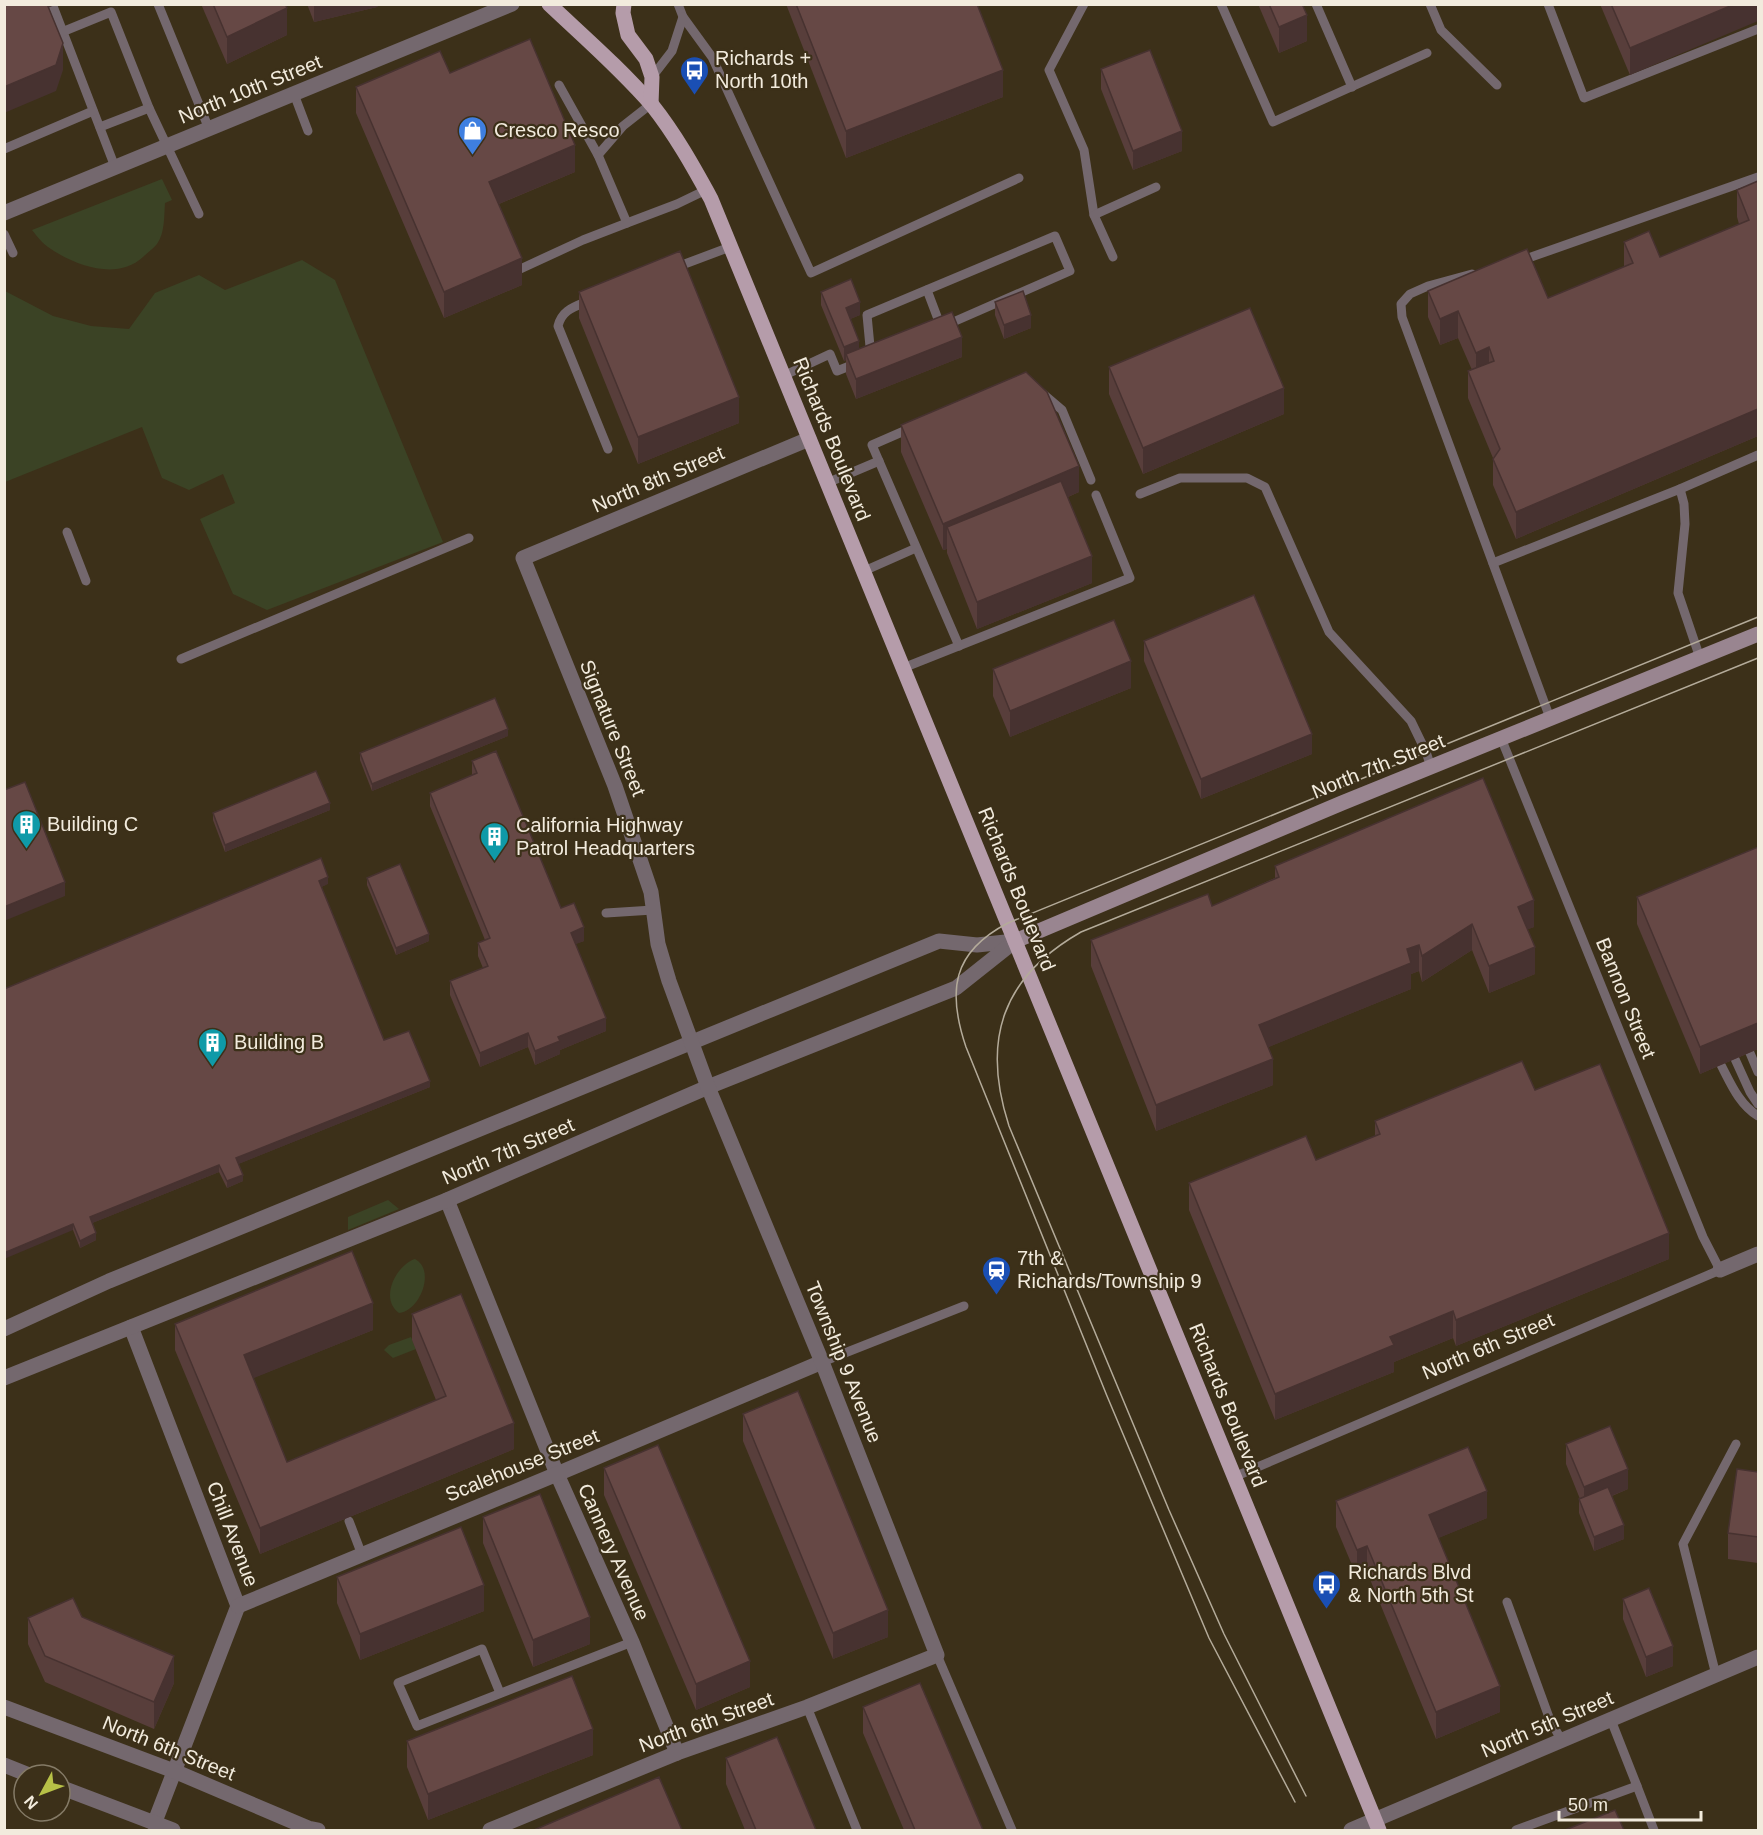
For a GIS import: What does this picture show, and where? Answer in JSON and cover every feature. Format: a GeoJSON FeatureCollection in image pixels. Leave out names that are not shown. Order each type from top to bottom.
{"type":"FeatureCollection","features":[{"type":"Feature","properties":{"kind":"main road","name":"Richards Boulevard"},"geometry":{"type":"LineString","coordinates":[[549,4],[651,104],[668,126],[706,190],[1377,1826]]}},
{"type":"Feature","properties":{"kind":"main road"},"geometry":{"type":"LineString","coordinates":[[624,4],[623,13],[628,35],[646,59],[652,77],[651,104]]}},
{"type":"Feature","properties":{"kind":"main road","name":"North 7th Street"},"geometry":{"type":"LineString","coordinates":[[1015,941],[1501,738],[1758,634]]}},
{"type":"Feature","properties":{"kind":"street","name":"North 10th Street"},"geometry":{"type":"LineString","coordinates":[[4,213],[512,4]]}},
{"type":"Feature","properties":{"kind":"street","name":"North 8th Street"},"geometry":{"type":"LineString","coordinates":[[523,558],[809,439]]}},
{"type":"Feature","properties":{"kind":"street","name":"Signature Street"},"geometry":{"type":"LineString","coordinates":[[523,558],[615,786],[651,892],[658,944],[663,962],[708,1087]]}},
{"type":"Feature","properties":{"kind":"street","name":"North 7th Street"},"geometry":{"type":"LineString","coordinates":[[4,1329],[109,1281],[939,941],[977,945],[1015,941]]}},
{"type":"Feature","properties":{"kind":"street","name":"North 7th Street"},"geometry":{"type":"LineString","coordinates":[[4,1378],[447,1200],[708,1087],[956,988],[1015,941]]}},
{"type":"Feature","properties":{"kind":"street","name":"Township 9 Avenue"},"geometry":{"type":"LineString","coordinates":[[708,1087],[822,1362],[937,1655]]}},
{"type":"Feature","properties":{"kind":"street","name":"Cannery Avenue"},"geometry":{"type":"LineString","coordinates":[[447,1200],[557,1474],[632,1642],[677,1753]]}},
{"type":"Feature","properties":{"kind":"street","name":"North 6th Street"},"geometry":{"type":"LineString","coordinates":[[1720,1270],[1758,1254]]}},
{"type":"Feature","properties":{"kind":"street","name":"Chill Avenue"},"geometry":{"type":"LineString","coordinates":[[131,1327],[238,1606],[154,1824]]}},
{"type":"Feature","properties":{"kind":"street","name":"Scalehouse Street"},"geometry":{"type":"LineString","coordinates":[[238,1606],[822,1362]]}},
{"type":"Feature","properties":{"kind":"street","name":"North 6th Street"},"geometry":{"type":"LineString","coordinates":[[490,1830],[677,1753],[807,1707],[937,1655]]}},
{"type":"Feature","properties":{"kind":"street","name":"North 5th Street"},"geometry":{"type":"LineString","coordinates":[[1351,1830],[1377,1826],[1562,1741],[1758,1657]]}},
{"type":"Feature","properties":{"kind":"street","name":"North 6th Street"},"geometry":{"type":"LineString","coordinates":[[4,1707],[174,1771],[308,1828],[318,1830]]}},
{"type":"Feature","properties":{"kind":"street"},"geometry":{"type":"LineString","coordinates":[[72,1792],[173,1830]]}},
{"type":"Feature","properties":{"kind":"lane"},"geometry":{"type":"LineString","coordinates":[[158,4],[209,129]]}},
{"type":"Feature","properties":{"kind":"lane"},"geometry":{"type":"LineString","coordinates":[[678,4],[683,17],[712,57],[812,273],[1019,178]]}},
{"type":"Feature","properties":{"kind":"lane"},"geometry":{"type":"LineString","coordinates":[[1084,4],[1049,70],[1084,150],[1094,215],[1113,257]]}},
{"type":"Feature","properties":{"kind":"lane"},"geometry":{"type":"LineString","coordinates":[[1221,4],[1273,122],[1427,53]]}},
{"type":"Feature","properties":{"kind":"lane"},"geometry":{"type":"LineString","coordinates":[[1316,4],[1352,87]]}},
{"type":"Feature","properties":{"kind":"lane"},"geometry":{"type":"LineString","coordinates":[[1430,4],[1442,30],[1497,85]]}},
{"type":"Feature","properties":{"kind":"lane"},"geometry":{"type":"LineString","coordinates":[[1548,4],[1584,99],[1758,29]]}},
{"type":"Feature","properties":{"kind":"lane"},"geometry":{"type":"LineString","coordinates":[[53,6],[115,167]]}},
{"type":"Feature","properties":{"kind":"lane"},"geometry":{"type":"LineString","coordinates":[[62,32],[111,12],[149,108],[199,214]]}},
{"type":"Feature","properties":{"kind":"lane"},"geometry":{"type":"LineString","coordinates":[[652,77],[672,51],[683,17]]}},
{"type":"Feature","properties":{"kind":"lane"},"geometry":{"type":"LineString","coordinates":[[559,85],[598,156],[627,223]]}},
{"type":"Feature","properties":{"kind":"lane"},"geometry":{"type":"LineString","coordinates":[[294,94],[308,131]]}},
{"type":"Feature","properties":{"kind":"lane"},"geometry":{"type":"LineString","coordinates":[[598,156],[623,126],[651,104]]}},
{"type":"Feature","properties":{"kind":"lane"},"geometry":{"type":"LineString","coordinates":[[100,128],[149,108]]}},
{"type":"Feature","properties":{"kind":"lane"},"geometry":{"type":"LineString","coordinates":[[4,149],[93,111]]}},
{"type":"Feature","properties":{"kind":"lane"},"geometry":{"type":"LineString","coordinates":[[1505,265],[1528,259],[1758,177]]}},
{"type":"Feature","properties":{"kind":"lane"},"geometry":{"type":"LineString","coordinates":[[1094,215],[1156,187]]}},
{"type":"Feature","properties":{"kind":"lane"},"geometry":{"type":"LineString","coordinates":[[516,271],[583,240],[677,204],[706,190]]}},
{"type":"Feature","properties":{"kind":"lane"},"geometry":{"type":"LineString","coordinates":[[4,234],[13,253]]}},
{"type":"Feature","properties":{"kind":"lane"},"geometry":{"type":"LineString","coordinates":[[871,357],[867,315],[1055,236],[1070,271],[931,331]]}},
{"type":"Feature","properties":{"kind":"lane"},"geometry":{"type":"LineString","coordinates":[[668,270],[730,246]]}},
{"type":"Feature","properties":{"kind":"lane"},"geometry":{"type":"LineString","coordinates":[[1483,271],[1428,286],[1410,294],[1401,304],[1402,317],[1550,718]]}},
{"type":"Feature","properties":{"kind":"lane"},"geometry":{"type":"LineString","coordinates":[[927,290],[941,327]]}},
{"type":"Feature","properties":{"kind":"lane"},"geometry":{"type":"LineString","coordinates":[[602,296],[569,308],[560,318],[558,326],[608,449]]}},
{"type":"Feature","properties":{"kind":"lane"},"geometry":{"type":"LineString","coordinates":[[783,376],[830,354],[837,371],[881,353]]}},
{"type":"Feature","properties":{"kind":"lane"},"geometry":{"type":"LineString","coordinates":[[1037,389],[1062,410],[1091,480]]}},
{"type":"Feature","properties":{"kind":"lane"},"geometry":{"type":"LineString","coordinates":[[924,423],[872,445],[959,646]]}},
{"type":"Feature","properties":{"kind":"lane"},"geometry":{"type":"LineString","coordinates":[[1493,563],[1680,489],[1758,455]]}},
{"type":"Feature","properties":{"kind":"lane"},"geometry":{"type":"LineString","coordinates":[[827,483],[879,461]]}},
{"type":"Feature","properties":{"kind":"lane"},"geometry":{"type":"LineString","coordinates":[[1140,494],[1180,478],[1247,478],[1265,487],[1329,632],[1411,721],[1431,767]]}},
{"type":"Feature","properties":{"kind":"lane"},"geometry":{"type":"LineString","coordinates":[[1680,489],[1684,504],[1685,524],[1678,593],[1700,658]]}},
{"type":"Feature","properties":{"kind":"lane"},"geometry":{"type":"LineString","coordinates":[[903,668],[1130,578],[1096,495]]}},
{"type":"Feature","properties":{"kind":"lane"},"geometry":{"type":"LineString","coordinates":[[67,532],[86,581]]}},
{"type":"Feature","properties":{"kind":"lane"},"geometry":{"type":"LineString","coordinates":[[181,659],[470,538]]}},
{"type":"Feature","properties":{"kind":"lane"},"geometry":{"type":"LineString","coordinates":[[864,572],[916,548]]}},
{"type":"Feature","properties":{"kind":"lane","name":"Bannon Street"},"geometry":{"type":"LineString","coordinates":[[1501,738],[1701,1232],[1720,1270]]}},
{"type":"Feature","properties":{"kind":"lane"},"geometry":{"type":"LineString","coordinates":[[606,913],[653,910]]}},
{"type":"Feature","properties":{"kind":"lane"},"geometry":{"type":"LineString","coordinates":[[1750,1053],[1758,1072]]}},
{"type":"Feature","properties":{"kind":"lane"},"geometry":{"type":"LineString","coordinates":[[1735,1059],[1758,1104]]}},
{"type":"Feature","properties":{"kind":"lane"},"geometry":{"type":"LineString","coordinates":[[1721,1065],[1740,1099],[1749,1111],[1758,1116]]}},
{"type":"Feature","properties":{"kind":"lane","name":"North 6th Street"},"geometry":{"type":"LineString","coordinates":[[1234,1477],[1720,1270]]}},
{"type":"Feature","properties":{"kind":"lane"},"geometry":{"type":"LineString","coordinates":[[822,1362],[964,1306]]}},
{"type":"Feature","properties":{"kind":"lane"},"geometry":{"type":"LineString","coordinates":[[1716,1675],[1683,1544],[1736,1444]]}},
{"type":"Feature","properties":{"kind":"lane"},"geometry":{"type":"LineString","coordinates":[[349,1521],[362,1555]]}},
{"type":"Feature","properties":{"kind":"lane"},"geometry":{"type":"LineString","coordinates":[[1507,1602],[1550,1720],[1562,1741]]}},
{"type":"Feature","properties":{"kind":"lane"},"geometry":{"type":"LineString","coordinates":[[500,1693],[482,1649],[398,1683],[417,1725],[500,1693],[632,1642]]}},
{"type":"Feature","properties":{"kind":"lane"},"geometry":{"type":"LineString","coordinates":[[937,1655],[1012,1830]]}},
{"type":"Feature","properties":{"kind":"lane"},"geometry":{"type":"LineString","coordinates":[[807,1707],[857,1830]]}},
{"type":"Feature","properties":{"kind":"lane"},"geometry":{"type":"LineString","coordinates":[[1611,1720],[1654,1830]]}},
{"type":"Feature","properties":{"kind":"lane"},"geometry":{"type":"LineString","coordinates":[[1516,1830],[1637,1786]]}},
{"type":"Feature","properties":{"kind":"green space"},"geometry":{"type":"Polygon","coordinates":[[[162,179],[172,200],[165,203],[164,224],[160,240],[133,264],[109,269],[83,265],[48,247],[32,230],[162,179]]]}},
{"type":"Feature","properties":{"kind":"green space"},"geometry":{"type":"Polygon","coordinates":[[[302,260],[335,280],[443,542],[267,610],[233,594],[200,519],[235,503],[223,474],[189,490],[162,478],[142,427],[5,482],[5,291],[53,316],[91,326],[129,329],[155,293],[199,275],[225,290],[302,260]]]}},
{"type":"Feature","properties":{"kind":"green space"},"geometry":{"type":"Polygon","coordinates":[[[388,1200],[399,1209],[348,1230],[348,1217],[388,1200]]]}},
{"type":"Feature","properties":{"kind":"green space"},"geometry":{"type":"Polygon","coordinates":[[[415,1259],[421,1264],[424,1272],[423,1289],[419,1298],[407,1311],[399,1313],[390,1300],[392,1283],[402,1268],[415,1259]]]}},
{"type":"Feature","properties":{"kind":"green space"},"geometry":{"type":"Polygon","coordinates":[[[411,1337],[416,1349],[393,1358],[384,1350],[389,1345],[411,1337]]]}},
{"type":"Feature","properties":{"kind":"building"},"geometry":{"type":"Polygon","coordinates":[[[4,4],[47,4],[63,43],[56,65],[4,87],[4,4]]]}},
{"type":"Feature","properties":{"kind":"building"},"geometry":{"type":"Polygon","coordinates":[[[213,4],[285,4],[287,8],[227,37],[213,4]]]}},
{"type":"Feature","properties":{"kind":"building"},"geometry":{"type":"Polygon","coordinates":[[[796,4],[977,4],[1003,70],[846,131],[796,4]]]}},
{"type":"Feature","properties":{"kind":"building"},"geometry":{"type":"Polygon","coordinates":[[[1269,4],[1302,4],[1307,15],[1279,27],[1269,4]]]}},
{"type":"Feature","properties":{"kind":"building"},"geometry":{"type":"Polygon","coordinates":[[[1611,4],[1735,4],[1630,48],[1611,4]]]}},
{"type":"Feature","properties":{"kind":"building"},"geometry":{"type":"Polygon","coordinates":[[[530,39],[575,145],[489,182],[522,258],[444,292],[356,87],[440,51],[450,73],[530,39]]]}},
{"type":"Feature","properties":{"kind":"building"},"geometry":{"type":"Polygon","coordinates":[[[1150,50],[1182,131],[1133,151],[1101,69],[1150,50]]]}},
{"type":"Feature","properties":{"kind":"building"},"geometry":{"type":"Polygon","coordinates":[[[1758,181],[1758,409],[1516,512],[1493,459],[1500,449],[1468,371],[1494,361],[1489,347],[1476,353],[1458,311],[1440,319],[1428,291],[1527,249],[1548,298],[1633,263],[1624,242],[1649,231],[1660,257],[1749,220],[1737,190],[1758,181]]]}},
{"type":"Feature","properties":{"kind":"building"},"geometry":{"type":"Polygon","coordinates":[[[680,251],[739,397],[638,437],[579,292],[680,251]]]}},
{"type":"Feature","properties":{"kind":"building"},"geometry":{"type":"Polygon","coordinates":[[[851,279],[860,302],[846,308],[859,341],[844,347],[821,292],[851,279]]]}},
{"type":"Feature","properties":{"kind":"building"},"geometry":{"type":"Polygon","coordinates":[[[1023,291],[1031,315],[1004,325],[995,302],[1023,291]]]}},
{"type":"Feature","properties":{"kind":"building"},"geometry":{"type":"Polygon","coordinates":[[[1250,308],[1284,388],[1143,448],[1109,367],[1250,308]]]}},
{"type":"Feature","properties":{"kind":"building"},"geometry":{"type":"Polygon","coordinates":[[[952,312],[962,337],[856,379],[846,354],[952,312]]]}},
{"type":"Feature","properties":{"kind":"building"},"geometry":{"type":"Polygon","coordinates":[[[1026,372],[1047,392],[1079,466],[943,524],[901,425],[1026,372]]]}},
{"type":"Feature","properties":{"kind":"building"},"geometry":{"type":"Polygon","coordinates":[[[1061,481],[1092,556],[977,602],[947,527],[1061,481]]]}},
{"type":"Feature","properties":{"kind":"building"},"geometry":{"type":"Polygon","coordinates":[[[1254,595],[1312,734],[1201,779],[1144,641],[1254,595]]]}},
{"type":"Feature","properties":{"kind":"building"},"geometry":{"type":"Polygon","coordinates":[[[1114,620],[1131,661],[1010,711],[993,669],[1114,620]]]}},
{"type":"Feature","properties":{"kind":"building"},"geometry":{"type":"Polygon","coordinates":[[[495,698],[508,729],[372,784],[360,753],[495,698]]]}},
{"type":"Feature","properties":{"kind":"building","name":"California Highway Patrol Headquarters"},"geometry":{"type":"Polygon","coordinates":[[[496,751],[561,908],[574,903],[584,927],[571,933],[606,1018],[558,1037],[560,1041],[535,1051],[528,1033],[480,1053],[450,981],[488,966],[478,943],[490,938],[430,793],[477,773],[472,761],[496,751]]]}},
{"type":"Feature","properties":{"kind":"building"},"geometry":{"type":"Polygon","coordinates":[[[316,771],[330,803],[225,845],[213,813],[316,771]]]}},
{"type":"Feature","properties":{"kind":"building"},"geometry":{"type":"Polygon","coordinates":[[[1483,778],[1534,900],[1518,907],[1535,947],[1489,966],[1472,924],[1422,956],[1419,945],[1407,949],[1411,963],[1259,1025],[1273,1059],[1156,1105],[1091,940],[1208,894],[1212,906],[1279,877],[1275,866],[1483,778]]]}},
{"type":"Feature","properties":{"kind":"building","name":"Building C"},"geometry":{"type":"Polygon","coordinates":[[[25,782],[65,882],[4,907],[4,790],[25,782]]]}},
{"type":"Feature","properties":{"kind":"building"},"geometry":{"type":"Polygon","coordinates":[[[1758,847],[1758,1023],[1700,1047],[1637,897],[1758,847]]]}},
{"type":"Feature","properties":{"kind":"building","name":"Building B"},"geometry":{"type":"Polygon","coordinates":[[[321,858],[328,877],[319,881],[384,1040],[409,1031],[430,1081],[236,1158],[243,1175],[227,1181],[219,1165],[90,1217],[96,1233],[80,1241],[73,1224],[4,1253],[4,989],[321,858]]]}},
{"type":"Feature","properties":{"kind":"building"},"geometry":{"type":"Polygon","coordinates":[[[400,864],[429,934],[396,948],[367,878],[400,864]]]}},
{"type":"Feature","properties":{"kind":"building"},"geometry":{"type":"Polygon","coordinates":[[[1522,1061],[1535,1090],[1600,1064],[1669,1233],[1456,1320],[1453,1311],[1390,1337],[1394,1345],[1275,1394],[1189,1183],[1306,1136],[1316,1160],[1380,1134],[1375,1121],[1522,1061]]]}},
{"type":"Feature","properties":{"kind":"building"},"geometry":{"type":"Polygon","coordinates":[[[352,1251],[373,1303],[244,1355],[287,1462],[446,1396],[412,1314],[461,1294],[514,1423],[260,1528],[175,1324],[352,1251]]]}},
{"type":"Feature","properties":{"kind":"building"},"geometry":{"type":"Polygon","coordinates":[[[798,1391],[888,1610],[833,1633],[743,1414],[798,1391]]]}},
{"type":"Feature","properties":{"kind":"building"},"geometry":{"type":"Polygon","coordinates":[[[1610,1426],[1628,1469],[1584,1487],[1566,1444],[1610,1426]]]}},
{"type":"Feature","properties":{"kind":"building"},"geometry":{"type":"Polygon","coordinates":[[[658,1445],[750,1661],[696,1684],[604,1468],[658,1445]]]}},
{"type":"Feature","properties":{"kind":"building"},"geometry":{"type":"Polygon","coordinates":[[[1468,1447],[1487,1491],[1429,1515],[1500,1686],[1436,1712],[1367,1546],[1357,1550],[1336,1501],[1468,1447]]]}},
{"type":"Feature","properties":{"kind":"building"},"geometry":{"type":"Polygon","coordinates":[[[1737,1469],[1758,1472],[1758,1537],[1728,1533],[1737,1469]]]}},
{"type":"Feature","properties":{"kind":"building"},"geometry":{"type":"Polygon","coordinates":[[[1608,1487],[1624,1525],[1594,1537],[1579,1499],[1608,1487]]]}},
{"type":"Feature","properties":{"kind":"building"},"geometry":{"type":"Polygon","coordinates":[[[540,1494],[590,1617],[533,1640],[483,1517],[540,1494]]]}},
{"type":"Feature","properties":{"kind":"building"},"geometry":{"type":"Polygon","coordinates":[[[461,1527],[484,1585],[360,1634],[337,1577],[461,1527]]]}},
{"type":"Feature","properties":{"kind":"building"},"geometry":{"type":"Polygon","coordinates":[[[1649,1588],[1673,1646],[1646,1657],[1623,1599],[1649,1588]]]}},
{"type":"Feature","properties":{"kind":"building"},"geometry":{"type":"Polygon","coordinates":[[[73,1598],[82,1617],[174,1656],[154,1702],[45,1656],[28,1618],[73,1598]]]}},
{"type":"Feature","properties":{"kind":"building"},"geometry":{"type":"Polygon","coordinates":[[[572,1676],[593,1729],[428,1794],[407,1741],[572,1676]]]}},
{"type":"Feature","properties":{"kind":"building"},"geometry":{"type":"Polygon","coordinates":[[[920,1683],[983,1830],[915,1830],[863,1707],[920,1683]]]}},
{"type":"Feature","properties":{"kind":"building"},"geometry":{"type":"Polygon","coordinates":[[[777,1737],[816,1830],[756,1830],[726,1758],[777,1737]]]}},
{"type":"Feature","properties":{"kind":"building"},"geometry":{"type":"Polygon","coordinates":[[[659,1777],[682,1830],[534,1830],[659,1777]]]}},
{"type":"Feature","properties":{"kind":"building"},"geometry":{"type":"Polygon","coordinates":[[[1615,1810],[1624,1830],[1565,1830],[1615,1810]]]}},
{"type":"Feature","properties":{"kind":"tram line"},"geometry":{"type":"LineString","coordinates":[[1295,1802],[1209,1638],[1107,1396],[966,1047],[957,1008],[956,991],[959,975],[965,960],[975,947],[989,934],[1008,923],[1758,617]]}},
{"type":"Feature","properties":{"kind":"tram line"},"geometry":{"type":"LineString","coordinates":[[1306,1796],[1224,1634],[1169,1510],[1009,1126],[997,1066],[999,1039],[1005,1014],[1016,990],[1032,969],[1054,950],[1081,932],[1758,658]]}},
{"type":"Feature","properties":{"kind":"place","name":"Richards + North 10th"},"geometry":{"type":"Point","coordinates":[694,96]}},
{"type":"Feature","properties":{"kind":"place","name":"Cresco Resco"},"geometry":{"type":"Point","coordinates":[473,156]}},
{"type":"Feature","properties":{"kind":"place","name":"Building C"},"geometry":{"type":"Point","coordinates":[26,850]}},
{"type":"Feature","properties":{"kind":"place","name":"California Highway Patrol Headquarters"},"geometry":{"type":"Point","coordinates":[495,862]}},
{"type":"Feature","properties":{"kind":"place","name":"Building B"},"geometry":{"type":"Point","coordinates":[213,1068]}},
{"type":"Feature","properties":{"kind":"place","name":"7th & Richards/Township 9"},"geometry":{"type":"Point","coordinates":[996,1296]}},
{"type":"Feature","properties":{"kind":"place","name":"Richards Blvd & North 5th St"},"geometry":{"type":"Point","coordinates":[1327,1610]}}]}
